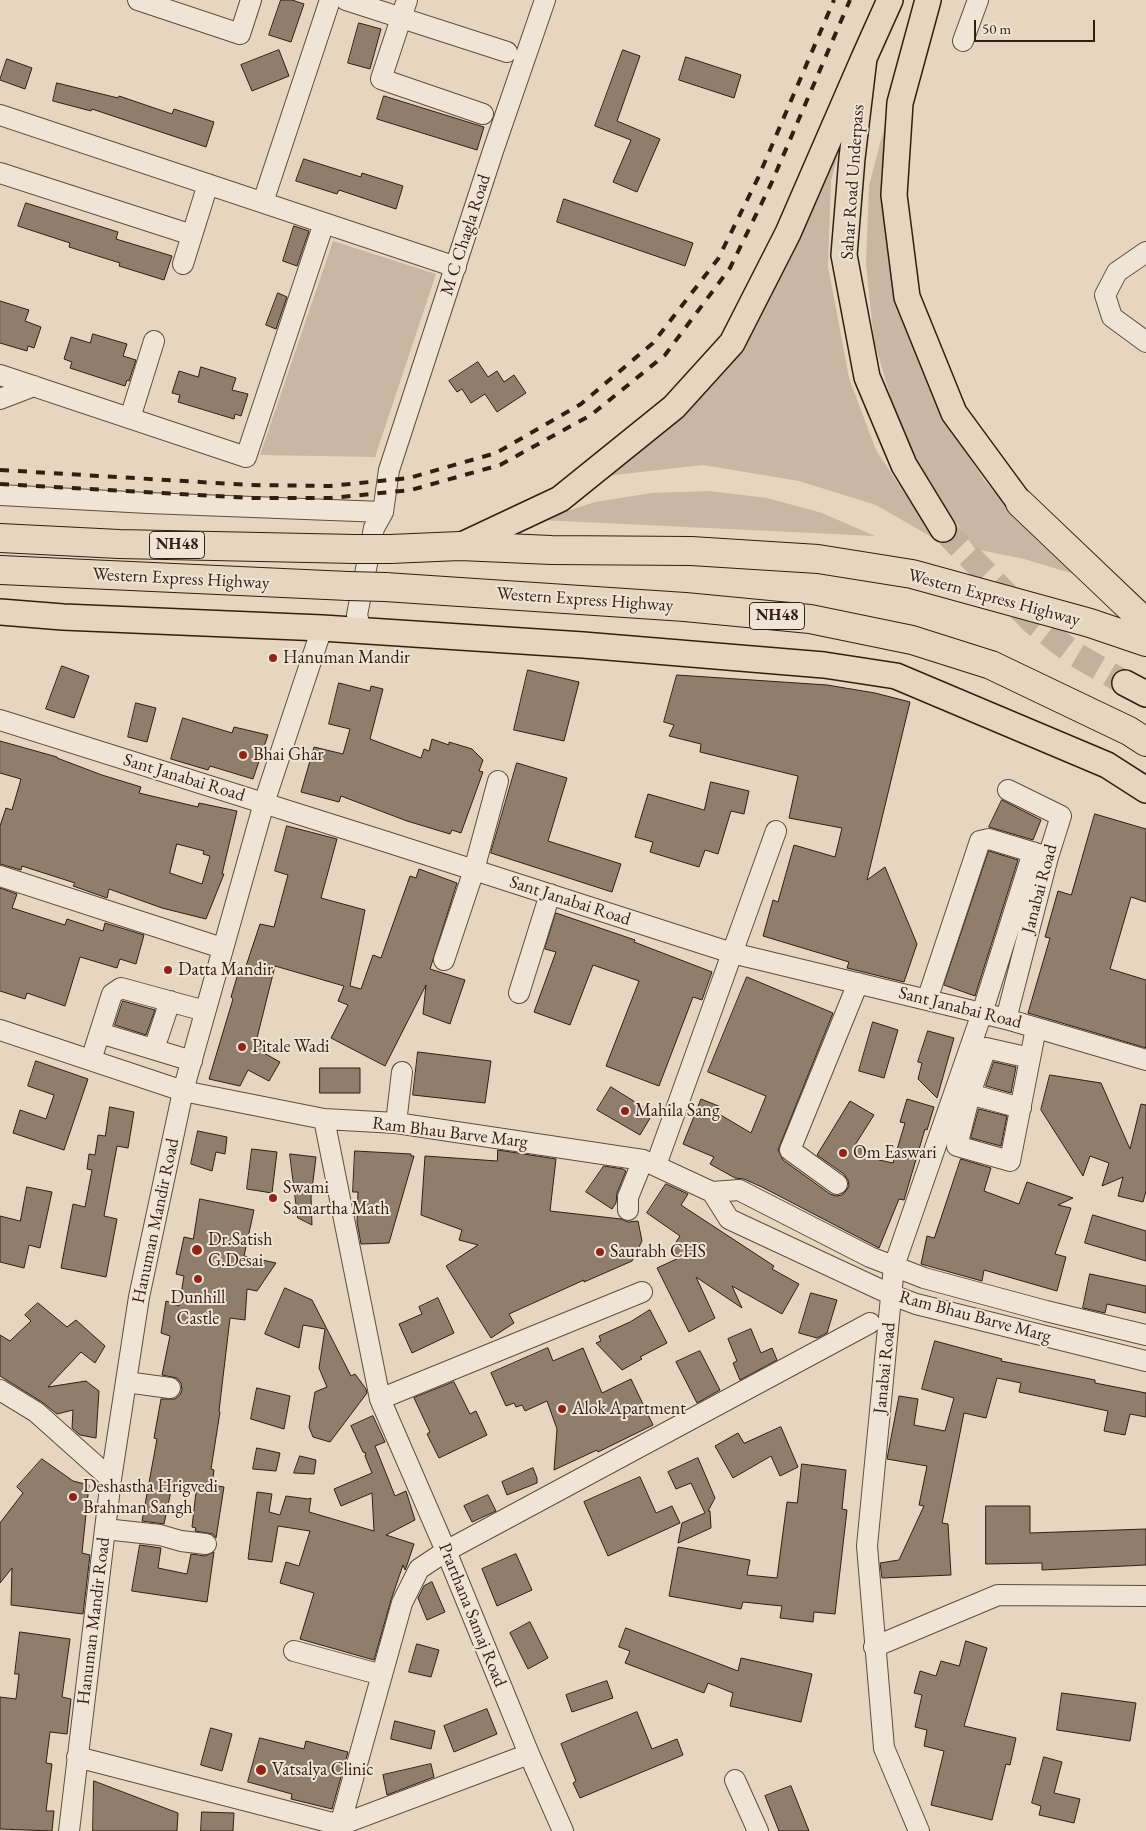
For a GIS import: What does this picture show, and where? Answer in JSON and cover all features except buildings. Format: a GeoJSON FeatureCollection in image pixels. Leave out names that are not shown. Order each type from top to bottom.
{"type":"FeatureCollection","features":[{"type":"Feature","properties":{"kind":"highway"},"geometry":{"type":"LineString","coordinates":[[1020,503],[1146,623]]}},
{"type":"Feature","properties":{"kind":"highway","name":"Western Express Highway"},"geometry":{"type":"LineString","coordinates":[[0,538],[119,544],[355,549],[460,546],[551,550],[691,551],[818,560],[921,576],[1090,623],[1146,642]]}},
{"type":"Feature","properties":{"kind":"highway","name":"Western Express Highway"},"geometry":{"type":"LineString","coordinates":[[0,570],[385,588],[685,607],[810,619],[903,638],[991,666],[1129,731],[1146,742]]}},
{"type":"Feature","properties":{"kind":"main road","name":"Sahar Road Underpass"},"geometry":{"type":"LineString","coordinates":[[890,0],[864,58],[852,158],[844,255],[867,377],[904,466],[943,529]]}},
{"type":"Feature","properties":{"kind":"main road"},"geometry":{"type":"LineString","coordinates":[[928,0],[900,103],[894,195],[907,297],[954,413],[1020,503]]}},
{"type":"Feature","properties":{"kind":"main road"},"geometry":{"type":"LineString","coordinates":[[460,546],[560,499],[674,407],[732,343],[788,233],[864,58]]}},
{"type":"Feature","properties":{"kind":"main road"},"geometry":{"type":"LineString","coordinates":[[0,612],[63,618],[361,630],[583,645],[794,663],[896,676],[1107,765],[1146,790]]}},
{"type":"Feature","properties":{"kind":"street"},"geometry":{"type":"LineString","coordinates":[[138,0],[240,34],[251,0]]}},
{"type":"Feature","properties":{"kind":"street"},"geometry":{"type":"LineString","coordinates":[[263,202],[330,0]]}},
{"type":"Feature","properties":{"kind":"street"},"geometry":{"type":"LineString","coordinates":[[346,0],[404,9],[507,52]]}},
{"type":"Feature","properties":{"kind":"street","name":"M C Chagla Road"},"geometry":{"type":"LineString","coordinates":[[361,630],[357,615],[374,528],[382,512],[389,470],[493,151],[545,0]]}},
{"type":"Feature","properties":{"kind":"street"},"geometry":{"type":"LineString","coordinates":[[963,40],[978,0]]}},
{"type":"Feature","properties":{"kind":"street"},"geometry":{"type":"LineString","coordinates":[[404,9],[381,80],[483,114]]}},
{"type":"Feature","properties":{"kind":"street"},"geometry":{"type":"LineString","coordinates":[[0,115],[456,266]]}},
{"type":"Feature","properties":{"kind":"street"},"geometry":{"type":"LineString","coordinates":[[0,173],[192,235]]}},
{"type":"Feature","properties":{"kind":"street"},"geometry":{"type":"LineString","coordinates":[[183,264],[208,184]]}},
{"type":"Feature","properties":{"kind":"street"},"geometry":{"type":"LineString","coordinates":[[0,375],[246,457],[324,222]]}},
{"type":"Feature","properties":{"kind":"street"},"geometry":{"type":"LineString","coordinates":[[1146,252],[1117,272],[1105,295],[1112,317],[1146,342]]}},
{"type":"Feature","properties":{"kind":"street"},"geometry":{"type":"LineString","coordinates":[[130,418],[154,341]]}},
{"type":"Feature","properties":{"kind":"street"},"geometry":{"type":"LineString","coordinates":[[0,398],[34,386]]}},
{"type":"Feature","properties":{"kind":"street"},"geometry":{"type":"LineString","coordinates":[[0,495],[382,512]]}},
{"type":"Feature","properties":{"kind":"street","name":"Hanuman Mandir Road"},"geometry":{"type":"LineString","coordinates":[[69,1831],[111,1479],[139,1297],[183,1091],[222,948],[264,803],[322,628]]}},
{"type":"Feature","properties":{"kind":"street","name":"Sant Janabai Road"},"geometry":{"type":"LineString","coordinates":[[0,720],[732,953],[1006,1019],[1146,1060]]}},
{"type":"Feature","properties":{"kind":"street"},"geometry":{"type":"LineString","coordinates":[[444,960],[474,870],[498,781]]}},
{"type":"Feature","properties":{"kind":"street","name":"Janabai Road"},"geometry":{"type":"LineString","coordinates":[[919,1831],[884,1748],[867,1546],[894,1266],[963,1092],[982,1013],[1040,854],[1061,816],[1008,790]]}},
{"type":"Feature","properties":{"kind":"street"},"geometry":{"type":"LineString","coordinates":[[628,1210],[628,1197],[649,1162],[732,953],[776,831]]}},
{"type":"Feature","properties":{"kind":"street"},"geometry":{"type":"LineString","coordinates":[[927,1000],[980,842],[989,838],[1040,854]]}},
{"type":"Feature","properties":{"kind":"street","name":"Janabai Road"},"geometry":{"type":"LineString","coordinates":[[1006,1019],[1040,854]]}},
{"type":"Feature","properties":{"kind":"street"},"geometry":{"type":"LineString","coordinates":[[0,876],[222,948]]}},
{"type":"Feature","properties":{"kind":"street"},"geometry":{"type":"LineString","coordinates":[[519,993],[550,894]]}},
{"type":"Feature","properties":{"kind":"street"},"geometry":{"type":"LineString","coordinates":[[838,1184],[790,1150],[858,983]]}},
{"type":"Feature","properties":{"kind":"street"},"geometry":{"type":"LineString","coordinates":[[91,1060],[112,994],[121,988],[205,1011]]}},
{"type":"Feature","properties":{"kind":"street"},"geometry":{"type":"LineString","coordinates":[[154,1050],[170,1001]]}},
{"type":"Feature","properties":{"kind":"street"},"geometry":{"type":"LineString","coordinates":[[1030,1058],[986,1048],[963,1092],[957,1146],[1010,1161],[1036,1028]]}},
{"type":"Feature","properties":{"kind":"street","name":"Ram Bhau Barve Marg"},"geometry":{"type":"LineString","coordinates":[[0,1030],[183,1091],[324,1119],[396,1123],[649,1162],[712,1192],[739,1190],[870,1257],[924,1278],[1046,1311],[1146,1335]]}},
{"type":"Feature","properties":{"kind":"street"},"geometry":{"type":"LineString","coordinates":[[100,1033],[192,1060]]}},
{"type":"Feature","properties":{"kind":"street"},"geometry":{"type":"LineString","coordinates":[[396,1123],[402,1072]]}},
{"type":"Feature","properties":{"kind":"street"},"geometry":{"type":"LineString","coordinates":[[963,1092],[1021,1108]]}},
{"type":"Feature","properties":{"kind":"street","name":"Prarthana Samaj Road"},"geometry":{"type":"LineString","coordinates":[[324,1119],[380,1399],[563,1831]]}},
{"type":"Feature","properties":{"kind":"street","name":"Ram Bhau Barve Marg"},"geometry":{"type":"LineString","coordinates":[[712,1192],[729,1219],[892,1295],[916,1304],[1146,1361]]}},
{"type":"Feature","properties":{"kind":"street"},"geometry":{"type":"LineString","coordinates":[[380,1399],[642,1292]]}},
{"type":"Feature","properties":{"kind":"street"},"geometry":{"type":"LineString","coordinates":[[339,1828],[402,1603],[419,1569],[446,1551],[870,1323]]}},
{"type":"Feature","properties":{"kind":"street"},"geometry":{"type":"LineString","coordinates":[[126,1382],[170,1388]]}},
{"type":"Feature","properties":{"kind":"street"},"geometry":{"type":"LineString","coordinates":[[0,1390],[36,1412],[111,1479]]}},
{"type":"Feature","properties":{"kind":"street"},"geometry":{"type":"LineString","coordinates":[[105,1529],[160,1535],[181,1541],[206,1544]]}},
{"type":"Feature","properties":{"kind":"street"},"geometry":{"type":"LineString","coordinates":[[874,1647],[998,1595],[1146,1596]]}},
{"type":"Feature","properties":{"kind":"street"},"geometry":{"type":"LineString","coordinates":[[294,1650],[382,1675]]}},
{"type":"Feature","properties":{"kind":"street"},"geometry":{"type":"LineString","coordinates":[[77,1757],[339,1828],[529,1754]]}},
{"type":"Feature","properties":{"kind":"street"},"geometry":{"type":"LineString","coordinates":[[735,1780],[758,1831]]}},
{"type":"Feature","properties":{"kind":"shaded area"},"geometry":{"type":"Polygon","coordinates":[[[889,109],[898,291],[917,359],[946,422],[984,480],[1031,533],[1084,577],[1024,559],[975,549],[930,486],[896,416],[874,341],[866,264],[869,186],[889,109]]]}},
{"type":"Feature","properties":{"kind":"shaded area"},"geometry":{"type":"Polygon","coordinates":[[[845,127],[831,181],[828,266],[849,378],[876,450],[935,539],[876,505],[799,481],[703,465],[605,476],[677,420],[722,369],[845,127]]]}},
{"type":"Feature","properties":{"kind":"shaded area"},"geometry":{"type":"Polygon","coordinates":[[[333,241],[436,274],[375,457],[260,455],[333,241]]]}},
{"type":"Feature","properties":{"kind":"shaded area"},"geometry":{"type":"Polygon","coordinates":[[[709,491],[767,498],[822,513],[875,536],[540,520],[595,502],[652,493],[709,491]]]}},
{"type":"Feature","properties":{"kind":"tunnel"},"geometry":{"type":"LineString","coordinates":[[943,529],[1033,622],[1073,653],[1125,683]]}},
{"type":"Feature","properties":{"kind":"railway"},"geometry":{"type":"LineString","coordinates":[[0,470],[250,485],[330,486],[409,478],[496,453],[581,404],[653,343],[718,259],[758,178],[834,0]]}},
{"type":"Feature","properties":{"kind":"railway"},"geometry":{"type":"LineString","coordinates":[[0,484],[250,498],[331,498],[411,490],[500,465],[591,415],[665,355],[730,268],[771,184],[850,0]]}},
{"type":"Feature","properties":{"kind":"place","name":"Hanuman Mandir"},"geometry":{"type":"Point","coordinates":[273,658]}},
{"type":"Feature","properties":{"kind":"place","name":"Bhai Ghar"},"geometry":{"type":"Point","coordinates":[243,755]}},
{"type":"Feature","properties":{"kind":"place","name":"Datta Mandir"},"geometry":{"type":"Point","coordinates":[168,970]}},
{"type":"Feature","properties":{"kind":"place","name":"Pitale Wadi"},"geometry":{"type":"Point","coordinates":[242,1047]}},
{"type":"Feature","properties":{"kind":"place","name":"Mahila Sang"},"geometry":{"type":"Point","coordinates":[625,1111]}},
{"type":"Feature","properties":{"kind":"place","name":"Om Easwari"},"geometry":{"type":"Point","coordinates":[843,1153]}},
{"type":"Feature","properties":{"kind":"place","name":"Swami Samartha Math"},"geometry":{"type":"Point","coordinates":[273,1198]}},
{"type":"Feature","properties":{"kind":"place","name":"Dr.Satish G.Desai"},"geometry":{"type":"Point","coordinates":[197,1250]}},
{"type":"Feature","properties":{"kind":"place","name":"Saurabh CHS"},"geometry":{"type":"Point","coordinates":[600,1252]}},
{"type":"Feature","properties":{"kind":"place","name":"Dunhill Castle"},"geometry":{"type":"Point","coordinates":[198,1279]}},
{"type":"Feature","properties":{"kind":"place","name":"Alok Apartment"},"geometry":{"type":"Point","coordinates":[562,1409]}},
{"type":"Feature","properties":{"kind":"place","name":"Deshastha Hrigvedi Brahman Sangh"},"geometry":{"type":"Point","coordinates":[73,1497]}},
{"type":"Feature","properties":{"kind":"place","name":"Vatsalya Clinic"},"geometry":{"type":"Point","coordinates":[261,1770]}}]}
